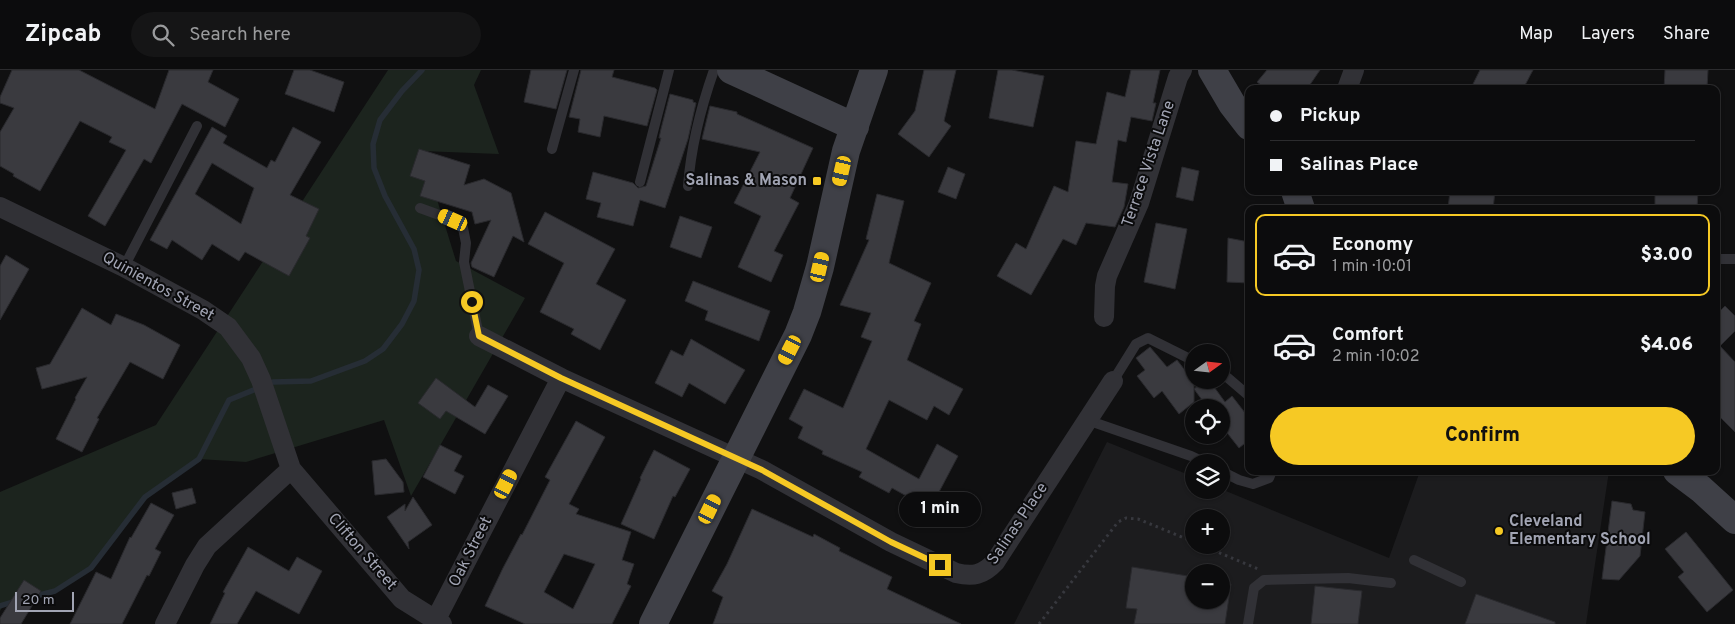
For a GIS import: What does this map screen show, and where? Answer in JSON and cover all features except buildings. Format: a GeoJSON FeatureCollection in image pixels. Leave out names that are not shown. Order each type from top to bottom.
{"type":"FeatureCollection","features":[{"type":"Feature","properties":{"kind":"main road"},"geometry":{"type":"LineString","coordinates":[[731,70],[855,128]]}},
{"type":"Feature","properties":{"kind":"main road"},"geometry":{"type":"LineString","coordinates":[[653,624],[798,335],[820,267],[846,151],[874,70]]}},
{"type":"Feature","properties":{"kind":"main road"},"geometry":{"type":"LineString","coordinates":[[1212,70],[1232,104],[1245,121]]}},
{"type":"Feature","properties":{"kind":"main road"},"geometry":{"type":"LineString","coordinates":[[1682,475],[1701,489],[1735,520]]}},
{"type":"Feature","properties":{"kind":"street","name":"Terrace Vista Lane"},"geometry":{"type":"LineString","coordinates":[[1104,317],[1103,307],[1108,276],[1139,203],[1178,77],[1182,70]]}},
{"type":"Feature","properties":{"kind":"street"},"geometry":{"type":"LineString","coordinates":[[1349,85],[1354,70]]}},
{"type":"Feature","properties":{"kind":"street","name":"Quinientos Street"},"geometry":{"type":"LineString","coordinates":[[0,206],[124,267],[203,310],[228,327],[251,358],[261,380],[291,469]]}},
{"type":"Feature","properties":{"kind":"street","name":"Salinas Place"},"geometry":{"type":"LineString","coordinates":[[479,336],[561,378],[762,470],[907,550],[956,573],[967,576],[978,575],[995,562],[1113,381]]}},
{"type":"Feature","properties":{"kind":"street","name":"Oak Street"},"geometry":{"type":"LineString","coordinates":[[439,622],[561,378]]}},
{"type":"Feature","properties":{"kind":"street"},"geometry":{"type":"LineString","coordinates":[[165,624],[195,565],[207,546],[291,469]]}},
{"type":"Feature","properties":{"kind":"street","name":"Clifton Street"},"geometry":{"type":"LineString","coordinates":[[291,469],[402,599],[439,622]]}},
{"type":"Feature","properties":{"kind":"lane"},"geometry":{"type":"LineString","coordinates":[[552,149],[574,70]]}},
{"type":"Feature","properties":{"kind":"lane"},"geometry":{"type":"LineString","coordinates":[[640,182],[669,70]]}},
{"type":"Feature","properties":{"kind":"lane"},"geometry":{"type":"LineString","coordinates":[[688,186],[690,161],[706,93],[714,70]]}},
{"type":"Feature","properties":{"kind":"lane"},"geometry":{"type":"LineString","coordinates":[[124,267],[197,126]]}},
{"type":"Feature","properties":{"kind":"lane"},"geometry":{"type":"LineString","coordinates":[[420,208],[453,220],[464,228],[466,243],[464,262],[479,336]]}},
{"type":"Feature","properties":{"kind":"lane"},"geometry":{"type":"LineString","coordinates":[[1720,259],[1735,259]]}},
{"type":"Feature","properties":{"kind":"lane"},"geometry":{"type":"LineString","coordinates":[[1113,381],[1136,344],[1148,338],[1185,356]]}},
{"type":"Feature","properties":{"kind":"lane"},"geometry":{"type":"LineString","coordinates":[[1230,380],[1245,393]]}},
{"type":"Feature","properties":{"kind":"lane"},"geometry":{"type":"LineString","coordinates":[[1087,420],[1185,454]]}},
{"type":"Feature","properties":{"kind":"lane"},"geometry":{"type":"LineString","coordinates":[[1230,476],[1253,484],[1268,478],[1270,475]]}},
{"type":"Feature","properties":{"kind":"lane"},"geometry":{"type":"LineString","coordinates":[[1414,560],[1461,582]]}},
{"type":"Feature","properties":{"kind":"lane"},"geometry":{"type":"LineString","coordinates":[[1248,624],[1254,588],[1264,580],[1348,578],[1391,583]]}},
{"type":"Feature","properties":{"kind":"path"},"geometry":{"type":"LineString","coordinates":[[1039,624],[1118,522],[1126,518],[1138,519],[1185,538]]}},
{"type":"Feature","properties":{"kind":"path"},"geometry":{"type":"LineString","coordinates":[[1222,554],[1262,570],[1264,580]]}},
{"type":"Feature","properties":{"kind":"shaded area"},"geometry":{"type":"Polygon","coordinates":[[[388,70],[481,70],[474,85],[499,154],[422,151],[456,261],[525,298],[411,496],[384,420],[246,462],[199,459],[145,497],[91,568],[55,591],[4,604],[0,611],[0,492],[156,425],[388,70]]]}},
{"type":"Feature","properties":{"kind":"shaded area","name":"Cleveland Elementary School"},"geometry":{"type":"Polygon","coordinates":[[[1107,442],[1185,473],[1185,499],[1230,499],[1230,493],[1389,558],[1419,475],[1608,475],[1586,624],[1014,624],[1107,442]]]}},
{"type":"Feature","properties":{"kind":"waterway"},"geometry":{"type":"LineString","coordinates":[[32,597],[55,591],[91,568],[145,497],[199,459],[229,400],[273,382],[311,381],[365,361],[383,349],[402,324],[414,301],[419,270],[414,249],[385,196],[374,168],[373,144],[380,120],[402,91],[422,70]]}},
{"type":"Feature","properties":{"kind":"waterway"},"geometry":{"type":"LineString","coordinates":[[0,606],[16,601]]}},
{"type":"Feature","properties":{"kind":"place","name":"Salinas & Mason"},"geometry":{"type":"Point","coordinates":[817,181]}},
{"type":"Feature","properties":{"kind":"place","name":"Cleveland Elementary School"},"geometry":{"type":"Point","coordinates":[1499,531]}},
{"type":"Feature","properties":{"kind":"route"},"geometry":{"type":"LineString","coordinates":[[472,302],[479,336],[561,378],[762,470],[891,542],[940,565]]}}]}
